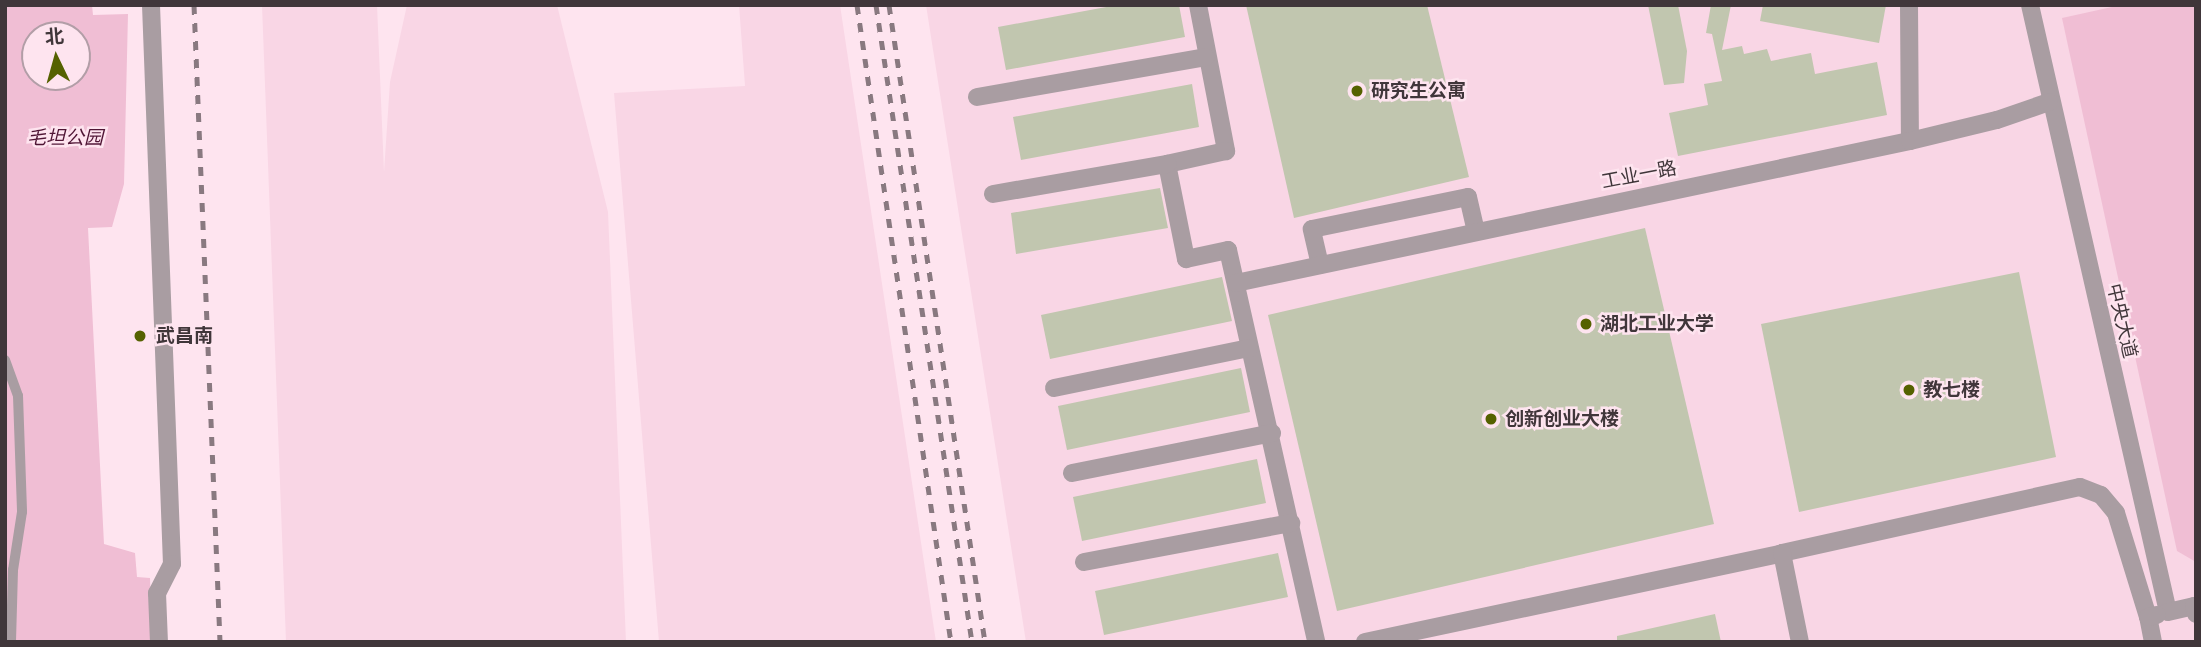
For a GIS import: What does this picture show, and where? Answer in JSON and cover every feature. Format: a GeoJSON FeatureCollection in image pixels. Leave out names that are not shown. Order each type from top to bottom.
{"type":"FeatureCollection","features":[{"type":"Feature","properties":{"kind":"street"},"geometry":{"type":"LineString","coordinates":[[151,5],[172,564],[157,593],[159,642]]}},
{"type":"Feature","properties":{"kind":"street"},"geometry":{"type":"LineString","coordinates":[[993,194],[1226,151],[1198,5]]}},
{"type":"Feature","properties":{"kind":"street"},"geometry":{"type":"LineString","coordinates":[[1909,5],[1910,141]]}},
{"type":"Feature","properties":{"kind":"street","name":"中央大道"},"geometry":{"type":"LineString","coordinates":[[2030,5],[2049,102],[2168,612]]}},
{"type":"Feature","properties":{"kind":"street"},"geometry":{"type":"LineString","coordinates":[[977,97],[1206,57]]}},
{"type":"Feature","properties":{"kind":"street","name":"工业一路"},"geometry":{"type":"LineString","coordinates":[[1236,283],[1910,141],[1997,120],[2049,102]]}},
{"type":"Feature","properties":{"kind":"street"},"geometry":{"type":"LineString","coordinates":[[1167,164],[1185,259],[1228,250],[1249,348],[1272,433],[1317,642]]}},
{"type":"Feature","properties":{"kind":"street"},"geometry":{"type":"LineString","coordinates":[[1320,265],[1312,229],[1468,197],[1476,231]]}},
{"type":"Feature","properties":{"kind":"street"},"geometry":{"type":"LineString","coordinates":[[1054,388],[1249,348]]}},
{"type":"Feature","properties":{"kind":"street"},"geometry":{"type":"LineString","coordinates":[[1072,473],[1272,433]]}},
{"type":"Feature","properties":{"kind":"street"},"geometry":{"type":"LineString","coordinates":[[1365,642],[2080,487],[2101,495],[2116,513],[2148,617],[2152,642]]}},
{"type":"Feature","properties":{"kind":"street"},"geometry":{"type":"LineString","coordinates":[[1084,562],[1291,523]]}},
{"type":"Feature","properties":{"kind":"street"},"geometry":{"type":"LineString","coordinates":[[1782,553],[1800,642]]}},
{"type":"Feature","properties":{"kind":"street"},"geometry":{"type":"LineString","coordinates":[[2148,617],[2195,609]]}},
{"type":"Feature","properties":{"kind":"lane"},"geometry":{"type":"LineString","coordinates":[[5,360],[18,396],[22,512],[13,570],[11,642]]}},
{"type":"Feature","properties":{"kind":"shaded area"},"geometry":{"type":"Polygon","coordinates":[[[262,5],[377,5],[384,172],[390,82],[407,5],[557,5],[608,212],[626,642],[286,642],[262,5]]]}},
{"type":"Feature","properties":{"kind":"shaded area"},"geometry":{"type":"Polygon","coordinates":[[[739,5],[840,5],[936,642],[659,642],[614,93],[745,86],[739,5]]]}},
{"type":"Feature","properties":{"kind":"shaded area","name":"湖北工业大学"},"geometry":{"type":"Polygon","coordinates":[[[926,5],[2196,5],[2196,642],[1026,642],[926,5]]]}},
{"type":"Feature","properties":{"kind":"green space","name":"毛坦公园"},"geometry":{"type":"Polygon","coordinates":[[[5,5],[92,5],[93,15],[128,14],[124,184],[112,227],[88,228],[104,544],[135,553],[137,577],[150,578],[152,642],[5,642],[5,5]]]}},
{"type":"Feature","properties":{"kind":"green space"},"geometry":{"type":"Polygon","coordinates":[[[2121,5],[2196,5],[2196,562],[2177,551],[2062,18],[2121,5]]]}},
{"type":"Feature","properties":{"kind":"building"},"geometry":{"type":"Polygon","coordinates":[[[1117,5],[1179,5],[1185,37],[1006,70],[998,27],[1117,5]]]}},
{"type":"Feature","properties":{"kind":"building","name":"研究生公寓"},"geometry":{"type":"Polygon","coordinates":[[[1246,5],[1427,5],[1469,177],[1294,218],[1246,5]]]}},
{"type":"Feature","properties":{"kind":"building"},"geometry":{"type":"Polygon","coordinates":[[[1648,5],[1678,5],[1687,51],[1684,83],[1664,85],[1648,5]]]}},
{"type":"Feature","properties":{"kind":"building"},"geometry":{"type":"Polygon","coordinates":[[[1711,5],[1731,5],[1722,50],[1742,46],[1744,54],[1767,49],[1771,61],[1811,53],[1815,74],[1877,62],[1887,115],[1678,156],[1669,113],[1708,105],[1704,84],[1722,81],[1712,34],[1706,33],[1711,5]]]}},
{"type":"Feature","properties":{"kind":"building"},"geometry":{"type":"Polygon","coordinates":[[[1763,5],[1886,5],[1879,43],[1760,21],[1763,5]]]}},
{"type":"Feature","properties":{"kind":"building"},"geometry":{"type":"Polygon","coordinates":[[[1192,84],[1199,127],[1021,160],[1013,117],[1192,84]]]}},
{"type":"Feature","properties":{"kind":"building"},"geometry":{"type":"Polygon","coordinates":[[[1160,188],[1168,228],[1016,254],[1011,213],[1160,188]]]}},
{"type":"Feature","properties":{"kind":"building","name":"创新创业大楼"},"geometry":{"type":"Polygon","coordinates":[[[1645,228],[1714,524],[1337,611],[1268,315],[1645,228]]]}},
{"type":"Feature","properties":{"kind":"building","name":"教七楼"},"geometry":{"type":"Polygon","coordinates":[[[2019,272],[2056,457],[1799,512],[1761,324],[2019,272]]]}},
{"type":"Feature","properties":{"kind":"building"},"geometry":{"type":"Polygon","coordinates":[[[1222,277],[1232,321],[1050,359],[1041,315],[1222,277]]]}},
{"type":"Feature","properties":{"kind":"building"},"geometry":{"type":"Polygon","coordinates":[[[1241,368],[1250,412],[1067,450],[1058,406],[1241,368]]]}},
{"type":"Feature","properties":{"kind":"building"},"geometry":{"type":"Polygon","coordinates":[[[1257,459],[1266,503],[1082,541],[1073,497],[1257,459]]]}},
{"type":"Feature","properties":{"kind":"building"},"geometry":{"type":"Polygon","coordinates":[[[1278,553],[1288,597],[1104,635],[1095,591],[1278,553]]]}},
{"type":"Feature","properties":{"kind":"building"},"geometry":{"type":"Polygon","coordinates":[[[1715,614],[1721,642],[1617,642],[1617,636],[1715,614]]]}},
{"type":"Feature","properties":{"kind":"railway"},"geometry":{"type":"LineString","coordinates":[[194,5],[220,642]]}},
{"type":"Feature","properties":{"kind":"railway"},"geometry":{"type":"LineString","coordinates":[[857,5],[951,642]]}},
{"type":"Feature","properties":{"kind":"railway"},"geometry":{"type":"LineString","coordinates":[[876,5],[972,642]]}},
{"type":"Feature","properties":{"kind":"railway"},"geometry":{"type":"LineString","coordinates":[[889,5],[985,642]]}},
{"type":"Feature","properties":{"kind":"place","name":"研究生公寓"},"geometry":{"type":"Point","coordinates":[1357,91]}},
{"type":"Feature","properties":{"kind":"place","name":"湖北工业大学"},"geometry":{"type":"Point","coordinates":[1586,324]}},
{"type":"Feature","properties":{"kind":"place","name":"武昌南"},"geometry":{"type":"Point","coordinates":[140,336]}},
{"type":"Feature","properties":{"kind":"place","name":"教七楼"},"geometry":{"type":"Point","coordinates":[1909,390]}},
{"type":"Feature","properties":{"kind":"place","name":"创新创业大楼"},"geometry":{"type":"Point","coordinates":[1491,419]}}]}
